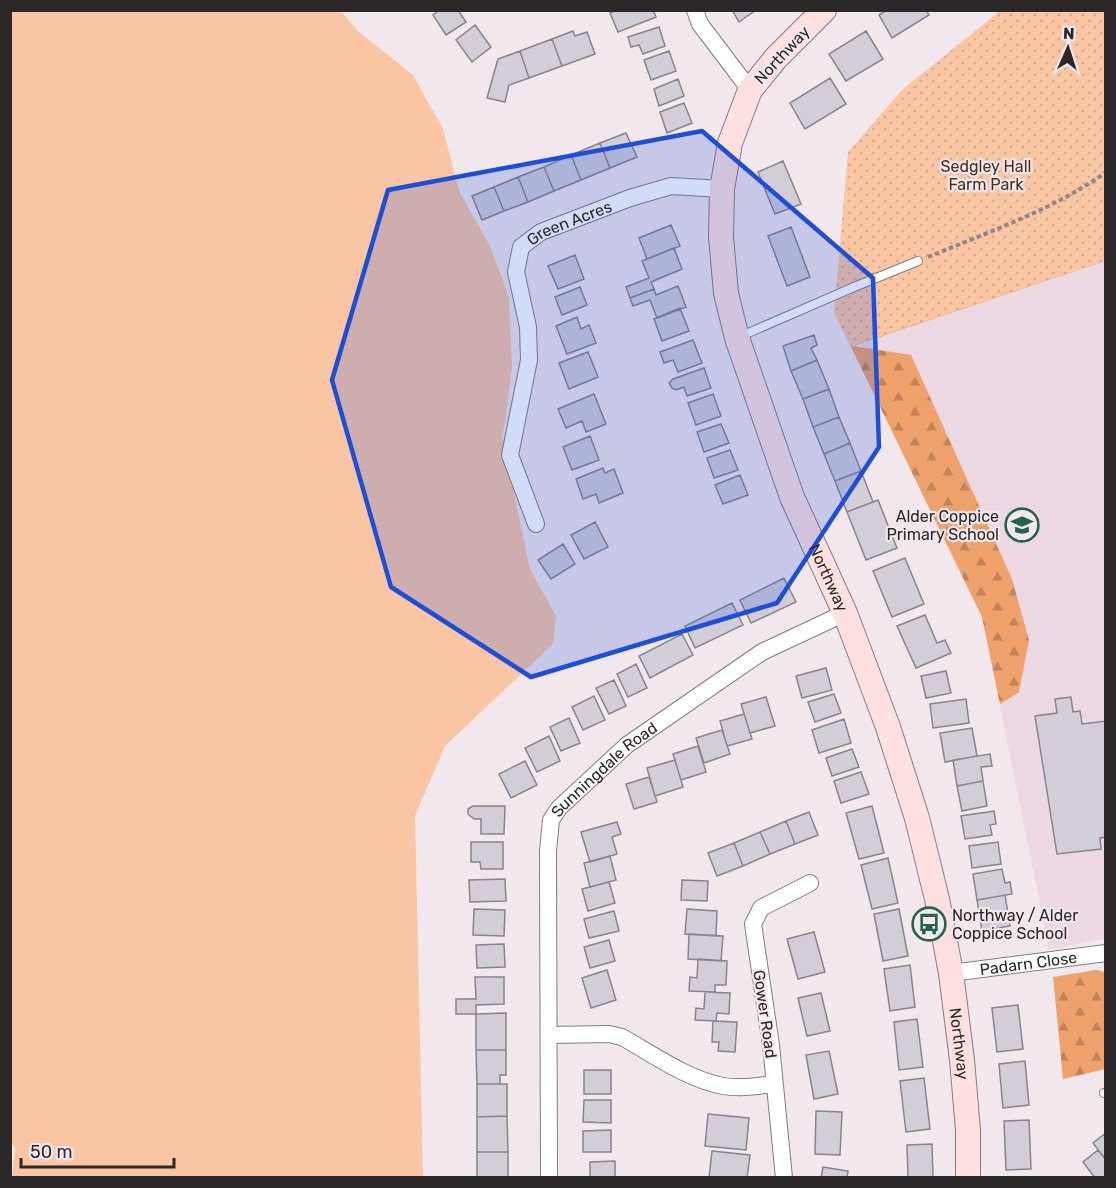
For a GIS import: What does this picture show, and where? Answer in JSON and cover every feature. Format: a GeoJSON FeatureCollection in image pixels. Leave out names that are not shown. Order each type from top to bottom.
{"type":"FeatureCollection","features":[{"type":"Feature","properties":{"kind":"street"},"geometry":{"type":"LineString","coordinates":[[694,10],[700,24],[750,90]]}},
{"type":"Feature","properties":{"kind":"street","name":"Northway"},"geometry":{"type":"LineString","coordinates":[[824,10],[776,58],[750,90],[730,143],[722,189],[721,237],[726,293],[737,338],[792,497],[845,613],[888,727],[917,818],[937,899],[951,973],[968,1130],[968,1178]]}},
{"type":"Feature","properties":{"kind":"street","name":"Green Acres"},"geometry":{"type":"LineString","coordinates":[[536,524],[510,454],[529,360],[528,327],[516,272],[521,248],[541,232],[630,198],[671,186],[722,189]]}},
{"type":"Feature","properties":{"kind":"street","name":"Sunningdale Road"},"geometry":{"type":"LineString","coordinates":[[549,1178],[548,851],[552,820],[559,808],[627,745],[762,652],[845,613]]}},
{"type":"Feature","properties":{"kind":"street","name":"Gower Road"},"geometry":{"type":"LineString","coordinates":[[784,1178],[771,1045],[753,924],[762,908],[810,883]]}},
{"type":"Feature","properties":{"kind":"street","name":"Padarn Close"},"geometry":{"type":"LineString","coordinates":[[951,973],[1106,953]]}},
{"type":"Feature","properties":{"kind":"street"},"geometry":{"type":"LineString","coordinates":[[549,1035],[609,1034],[622,1037],[694,1077],[722,1086],[744,1087],[774,1084]]}},
{"type":"Feature","properties":{"kind":"lane"},"geometry":{"type":"LineString","coordinates":[[737,338],[918,261]]}},
{"type":"Feature","properties":{"kind":"path"},"geometry":{"type":"LineString","coordinates":[[918,261],[1023,217],[1088,185],[1106,172]]}},
{"type":"Feature","properties":{"kind":"highlighted area"},"geometry":{"type":"Polygon","coordinates":[[[702,131],[873,278],[879,447],[777,603],[531,677],[391,587],[332,380],[388,190],[702,131]]]}},
{"type":"Feature","properties":{"kind":"shaded area","name":"Alder Coppice Primary School"},"geometry":{"type":"Polygon","coordinates":[[[1105,261],[1105,939],[1049,949],[982,617],[851,346],[1105,261]]]}},
{"type":"Feature","properties":{"kind":"green space"},"geometry":{"type":"Polygon","coordinates":[[[10,11],[341,11],[358,31],[413,75],[443,129],[460,193],[490,246],[509,297],[512,367],[502,436],[530,569],[556,616],[553,644],[445,746],[415,816],[423,1177],[12,1177],[15,1147],[10,1142],[10,11]]]}},
{"type":"Feature","properties":{"kind":"green space","name":"Sedgley Hall Farm Park"},"geometry":{"type":"Polygon","coordinates":[[[1000,11],[1105,11],[1105,261],[851,346],[834,313],[848,152],[903,89],[1000,11]]]}},
{"type":"Feature","properties":{"kind":"green space"},"geometry":{"type":"Polygon","coordinates":[[[1105,261],[853,346],[911,355],[1012,579],[1029,640],[1019,692],[1000,704],[982,617],[836,316],[1105,261]]]}},
{"type":"Feature","properties":{"kind":"green space"},"geometry":{"type":"Polygon","coordinates":[[[1096,970],[1105,972],[1105,1069],[1063,1079],[1053,977],[1096,970]]]}},
{"type":"Feature","properties":{"kind":"building"},"geometry":{"type":"Polygon","coordinates":[[[439,10],[458,10],[466,22],[446,35],[433,15],[439,10]]]}},
{"type":"Feature","properties":{"kind":"building"},"geometry":{"type":"Polygon","coordinates":[[[616,10],[653,10],[656,17],[618,32],[610,13],[616,10]]]}},
{"type":"Feature","properties":{"kind":"building"},"geometry":{"type":"Polygon","coordinates":[[[732,10],[756,10],[739,22],[732,10]]]}},
{"type":"Feature","properties":{"kind":"building"},"geometry":{"type":"Polygon","coordinates":[[[887,10],[926,10],[929,15],[892,38],[879,15],[887,10]]]}},
{"type":"Feature","properties":{"kind":"building"},"geometry":{"type":"Polygon","coordinates":[[[475,25],[491,47],[472,62],[456,40],[475,25]]]}},
{"type":"Feature","properties":{"kind":"building"},"geometry":{"type":"Polygon","coordinates":[[[659,27],[665,46],[643,54],[639,45],[631,47],[628,37],[659,27]]]}},
{"type":"Feature","properties":{"kind":"building"},"geometry":{"type":"Polygon","coordinates":[[[573,31],[575,36],[587,32],[595,54],[562,66],[552,39],[573,31]]]}},
{"type":"Feature","properties":{"kind":"building"},"geometry":{"type":"Polygon","coordinates":[[[866,31],[883,59],[846,81],[829,54],[866,31]]]}},
{"type":"Feature","properties":{"kind":"building"},"geometry":{"type":"Polygon","coordinates":[[[552,39],[562,66],[529,78],[520,51],[552,39]]]}},
{"type":"Feature","properties":{"kind":"building"},"geometry":{"type":"Polygon","coordinates":[[[520,51],[529,78],[509,85],[505,102],[487,98],[498,59],[520,51]]]}},
{"type":"Feature","properties":{"kind":"building"},"geometry":{"type":"Polygon","coordinates":[[[669,51],[676,71],[651,80],[644,60],[669,51]]]}},
{"type":"Feature","properties":{"kind":"building"},"geometry":{"type":"Polygon","coordinates":[[[830,78],[846,104],[805,129],[790,103],[830,78]]]}},
{"type":"Feature","properties":{"kind":"building"},"geometry":{"type":"Polygon","coordinates":[[[678,79],[684,96],[659,106],[654,89],[678,79]]]}},
{"type":"Feature","properties":{"kind":"building"},"geometry":{"type":"Polygon","coordinates":[[[684,103],[692,123],[667,133],[660,112],[684,103]]]}},
{"type":"Feature","properties":{"kind":"building"},"geometry":{"type":"Polygon","coordinates":[[[626,133],[637,157],[610,168],[600,143],[626,133]]]}},
{"type":"Feature","properties":{"kind":"building"},"geometry":{"type":"Polygon","coordinates":[[[600,143],[610,168],[581,180],[571,155],[600,143]]]}},
{"type":"Feature","properties":{"kind":"building"},"geometry":{"type":"Polygon","coordinates":[[[571,155],[581,180],[554,191],[544,167],[571,155]]]}},
{"type":"Feature","properties":{"kind":"building"},"geometry":{"type":"Polygon","coordinates":[[[783,161],[801,204],[775,214],[758,172],[783,161]]]}},
{"type":"Feature","properties":{"kind":"building"},"geometry":{"type":"Polygon","coordinates":[[[544,167],[554,191],[528,202],[518,177],[544,167]]]}},
{"type":"Feature","properties":{"kind":"building"},"geometry":{"type":"Polygon","coordinates":[[[518,177],[528,202],[504,211],[494,187],[518,177]]]}},
{"type":"Feature","properties":{"kind":"building"},"geometry":{"type":"Polygon","coordinates":[[[494,187],[504,211],[482,220],[472,196],[494,187]]]}},
{"type":"Feature","properties":{"kind":"building"},"geometry":{"type":"Polygon","coordinates":[[[671,225],[680,246],[647,259],[639,238],[671,225]]]}},
{"type":"Feature","properties":{"kind":"building"},"geometry":{"type":"Polygon","coordinates":[[[791,227],[810,277],[787,286],[768,236],[791,227]]]}},
{"type":"Feature","properties":{"kind":"building"},"geometry":{"type":"Polygon","coordinates":[[[674,248],[682,269],[651,282],[654,289],[630,298],[626,287],[649,278],[642,261],[674,248]]]}},
{"type":"Feature","properties":{"kind":"building"},"geometry":{"type":"Polygon","coordinates":[[[575,255],[584,279],[558,289],[548,266],[575,255]]]}},
{"type":"Feature","properties":{"kind":"building"},"geometry":{"type":"Polygon","coordinates":[[[678,286],[686,307],[657,318],[650,300],[633,306],[630,298],[654,289],[656,295],[678,286]]]}},
{"type":"Feature","properties":{"kind":"building"},"geometry":{"type":"Polygon","coordinates":[[[580,287],[587,305],[562,315],[555,297],[580,287]]]}},
{"type":"Feature","properties":{"kind":"building"},"geometry":{"type":"Polygon","coordinates":[[[680,308],[689,331],[662,341],[654,319],[680,308]]]}},
{"type":"Feature","properties":{"kind":"building"},"geometry":{"type":"Polygon","coordinates":[[[577,317],[581,329],[589,325],[596,343],[567,354],[556,326],[577,317]]]}},
{"type":"Feature","properties":{"kind":"building"},"geometry":{"type":"Polygon","coordinates":[[[814,335],[817,345],[811,348],[817,360],[791,371],[783,346],[814,335]]]}},
{"type":"Feature","properties":{"kind":"building"},"geometry":{"type":"Polygon","coordinates":[[[693,340],[702,363],[678,372],[673,360],[664,363],[660,352],[693,340]]]}},
{"type":"Feature","properties":{"kind":"building"},"geometry":{"type":"Polygon","coordinates":[[[588,352],[598,377],[569,389],[559,363],[588,352]]]}},
{"type":"Feature","properties":{"kind":"building"},"geometry":{"type":"Polygon","coordinates":[[[817,360],[829,389],[803,399],[791,371],[817,360]]]}},
{"type":"Feature","properties":{"kind":"building"},"geometry":{"type":"Polygon","coordinates":[[[704,368],[711,388],[687,396],[684,387],[676,390],[669,383],[673,379],[704,368]]]}},
{"type":"Feature","properties":{"kind":"building"},"geometry":{"type":"Polygon","coordinates":[[[829,389],[839,417],[813,427],[803,399],[829,389]]]}},
{"type":"Feature","properties":{"kind":"building"},"geometry":{"type":"Polygon","coordinates":[[[594,394],[606,424],[586,432],[582,421],[566,428],[558,409],[594,394]]]}},
{"type":"Feature","properties":{"kind":"building"},"geometry":{"type":"Polygon","coordinates":[[[713,394],[721,416],[696,425],[688,403],[713,394]]]}},
{"type":"Feature","properties":{"kind":"building"},"geometry":{"type":"Polygon","coordinates":[[[839,417],[850,443],[824,454],[813,427],[839,417]]]}},
{"type":"Feature","properties":{"kind":"building"},"geometry":{"type":"Polygon","coordinates":[[[721,424],[729,443],[704,452],[697,432],[721,424]]]}},
{"type":"Feature","properties":{"kind":"building"},"geometry":{"type":"Polygon","coordinates":[[[590,436],[599,460],[572,470],[563,447],[590,436]]]}},
{"type":"Feature","properties":{"kind":"building"},"geometry":{"type":"Polygon","coordinates":[[[850,443],[861,471],[835,481],[824,454],[850,443]]]}},
{"type":"Feature","properties":{"kind":"building"},"geometry":{"type":"Polygon","coordinates":[[[730,450],[738,470],[714,478],[707,458],[730,450]]]}},
{"type":"Feature","properties":{"kind":"building"},"geometry":{"type":"Polygon","coordinates":[[[603,468],[605,473],[614,469],[623,493],[599,503],[596,494],[583,499],[576,479],[603,468]]]}},
{"type":"Feature","properties":{"kind":"building"},"geometry":{"type":"Polygon","coordinates":[[[861,471],[873,502],[847,512],[835,481],[861,471]]]}},
{"type":"Feature","properties":{"kind":"building"},"geometry":{"type":"Polygon","coordinates":[[[740,475],[748,495],[723,504],[715,485],[740,475]]]}},
{"type":"Feature","properties":{"kind":"building"},"geometry":{"type":"Polygon","coordinates":[[[878,500],[897,548],[866,560],[847,512],[878,500]]]}},
{"type":"Feature","properties":{"kind":"building"},"geometry":{"type":"Polygon","coordinates":[[[595,522],[608,547],[584,559],[571,535],[595,522]]]}},
{"type":"Feature","properties":{"kind":"building"},"geometry":{"type":"Polygon","coordinates":[[[563,544],[575,564],[551,579],[538,560],[563,544]]]}},
{"type":"Feature","properties":{"kind":"building"},"geometry":{"type":"Polygon","coordinates":[[[905,558],[924,604],[892,617],[873,571],[905,558]]]}},
{"type":"Feature","properties":{"kind":"building"},"geometry":{"type":"Polygon","coordinates":[[[784,578],[796,602],[751,623],[740,600],[784,578]]]}},
{"type":"Feature","properties":{"kind":"building"},"geometry":{"type":"Polygon","coordinates":[[[732,603],[743,625],[695,648],[685,626],[732,603]]]}},
{"type":"Feature","properties":{"kind":"building"},"geometry":{"type":"Polygon","coordinates":[[[925,615],[937,643],[945,640],[951,653],[916,668],[897,626],[925,615]]]}},
{"type":"Feature","properties":{"kind":"building"},"geometry":{"type":"Polygon","coordinates":[[[682,634],[693,655],[650,678],[639,656],[682,634]]]}},
{"type":"Feature","properties":{"kind":"building"},"geometry":{"type":"Polygon","coordinates":[[[636,664],[647,688],[628,697],[617,674],[636,664]]]}},
{"type":"Feature","properties":{"kind":"building"},"geometry":{"type":"Polygon","coordinates":[[[826,668],[832,690],[802,698],[796,676],[826,668]]]}},
{"type":"Feature","properties":{"kind":"building"},"geometry":{"type":"Polygon","coordinates":[[[946,671],[951,693],[926,698],[921,676],[946,671]]]}},
{"type":"Feature","properties":{"kind":"building"},"geometry":{"type":"Polygon","coordinates":[[[614,680],[626,706],[609,714],[596,688],[614,680]]]}},
{"type":"Feature","properties":{"kind":"building"},"geometry":{"type":"Polygon","coordinates":[[[834,694],[841,713],[815,722],[808,702],[834,694]]]}},
{"type":"Feature","properties":{"kind":"building"},"geometry":{"type":"Polygon","coordinates":[[[594,696],[605,720],[583,730],[572,707],[594,696]]]}},
{"type":"Feature","properties":{"kind":"building"},"geometry":{"type":"Polygon","coordinates":[[[766,697],[775,726],[750,733],[741,704],[766,697]]]}},
{"type":"Feature","properties":{"kind":"building"},"geometry":{"type":"Polygon","coordinates":[[[1071,697],[1073,712],[1080,711],[1082,724],[1106,721],[1106,837],[1100,838],[1101,849],[1057,854],[1035,716],[1057,713],[1055,699],[1071,697]]]}},
{"type":"Feature","properties":{"kind":"building"},"geometry":{"type":"Polygon","coordinates":[[[966,699],[969,723],[933,728],[930,704],[966,699]]]}},
{"type":"Feature","properties":{"kind":"building"},"geometry":{"type":"Polygon","coordinates":[[[744,714],[752,739],[727,746],[720,721],[744,714]]]}},
{"type":"Feature","properties":{"kind":"building"},"geometry":{"type":"Polygon","coordinates":[[[569,718],[580,743],[561,751],[550,727],[569,718]]]}},
{"type":"Feature","properties":{"kind":"building"},"geometry":{"type":"Polygon","coordinates":[[[844,719],[851,743],[819,753],[812,730],[844,719]]]}},
{"type":"Feature","properties":{"kind":"building"},"geometry":{"type":"Polygon","coordinates":[[[972,728],[977,756],[945,762],[940,733],[972,728]]]}},
{"type":"Feature","properties":{"kind":"building"},"geometry":{"type":"Polygon","coordinates":[[[722,730],[730,754],[704,763],[696,738],[722,730]]]}},
{"type":"Feature","properties":{"kind":"building"},"geometry":{"type":"Polygon","coordinates":[[[549,736],[560,761],[537,772],[525,748],[549,736]]]}},
{"type":"Feature","properties":{"kind":"building"},"geometry":{"type":"Polygon","coordinates":[[[698,746],[706,772],[681,780],[673,754],[698,746]]]}},
{"type":"Feature","properties":{"kind":"building"},"geometry":{"type":"Polygon","coordinates":[[[852,749],[859,767],[832,776],[826,758],[852,749]]]}},
{"type":"Feature","properties":{"kind":"building"},"geometry":{"type":"Polygon","coordinates":[[[990,754],[992,766],[981,767],[983,781],[957,786],[953,760],[990,754]]]}},
{"type":"Feature","properties":{"kind":"building"},"geometry":{"type":"Polygon","coordinates":[[[675,760],[683,787],[655,796],[647,768],[675,760]]]}},
{"type":"Feature","properties":{"kind":"building"},"geometry":{"type":"Polygon","coordinates":[[[525,761],[537,785],[511,798],[499,774],[525,761]]]}},
{"type":"Feature","properties":{"kind":"building"},"geometry":{"type":"Polygon","coordinates":[[[861,772],[869,794],[841,803],[834,781],[861,772]]]}},
{"type":"Feature","properties":{"kind":"building"},"geometry":{"type":"Polygon","coordinates":[[[649,777],[657,802],[634,809],[626,784],[649,777]]]}},
{"type":"Feature","properties":{"kind":"building"},"geometry":{"type":"Polygon","coordinates":[[[983,781],[987,806],[962,811],[957,786],[983,781]]]}},
{"type":"Feature","properties":{"kind":"building"},"geometry":{"type":"Polygon","coordinates":[[[473,806],[505,806],[504,834],[481,834],[481,819],[474,819],[468,814],[468,809],[473,806]]]}},
{"type":"Feature","properties":{"kind":"building"},"geometry":{"type":"Polygon","coordinates":[[[872,806],[884,853],[859,859],[846,813],[872,806]]]}},
{"type":"Feature","properties":{"kind":"building"},"geometry":{"type":"Polygon","coordinates":[[[994,811],[996,824],[990,825],[992,835],[965,839],[961,816],[994,811]]]}},
{"type":"Feature","properties":{"kind":"building"},"geometry":{"type":"Polygon","coordinates":[[[809,812],[818,835],[795,844],[786,821],[809,812]]]}},
{"type":"Feature","properties":{"kind":"building"},"geometry":{"type":"Polygon","coordinates":[[[786,821],[795,844],[770,854],[760,832],[786,821]]]}},
{"type":"Feature","properties":{"kind":"building"},"geometry":{"type":"Polygon","coordinates":[[[617,822],[621,834],[612,837],[617,854],[590,862],[581,832],[617,822]]]}},
{"type":"Feature","properties":{"kind":"building"},"geometry":{"type":"Polygon","coordinates":[[[760,832],[770,854],[743,866],[734,843],[760,832]]]}},
{"type":"Feature","properties":{"kind":"building"},"geometry":{"type":"Polygon","coordinates":[[[471,842],[503,842],[503,869],[481,869],[480,862],[471,862],[471,842]]]}},
{"type":"Feature","properties":{"kind":"building"},"geometry":{"type":"Polygon","coordinates":[[[998,842],[1001,864],[972,868],[969,846],[998,842]]]}},
{"type":"Feature","properties":{"kind":"building"},"geometry":{"type":"Polygon","coordinates":[[[734,843],[743,866],[717,876],[708,853],[734,843]]]}},
{"type":"Feature","properties":{"kind":"building"},"geometry":{"type":"Polygon","coordinates":[[[610,856],[616,880],[590,887],[584,863],[610,856]]]}},
{"type":"Feature","properties":{"kind":"building"},"geometry":{"type":"Polygon","coordinates":[[[888,858],[898,903],[872,909],[861,865],[888,858]]]}},
{"type":"Feature","properties":{"kind":"building"},"geometry":{"type":"Polygon","coordinates":[[[1002,869],[1005,883],[1010,882],[1012,894],[977,900],[973,874],[1002,869]]]}},
{"type":"Feature","properties":{"kind":"building"},"geometry":{"type":"Polygon","coordinates":[[[505,879],[506,901],[470,902],[469,880],[505,879]]]}},
{"type":"Feature","properties":{"kind":"building"},"geometry":{"type":"Polygon","coordinates":[[[682,880],[708,881],[707,901],[681,900],[682,880]]]}},
{"type":"Feature","properties":{"kind":"building"},"geometry":{"type":"Polygon","coordinates":[[[609,882],[615,903],[588,911],[582,889],[609,882]]]}},
{"type":"Feature","properties":{"kind":"building"},"geometry":{"type":"Polygon","coordinates":[[[1005,895],[1010,926],[982,931],[977,900],[1005,895]]]}},
{"type":"Feature","properties":{"kind":"building"},"geometry":{"type":"Polygon","coordinates":[[[474,909],[505,910],[504,936],[473,935],[474,909]]]}},
{"type":"Feature","properties":{"kind":"building"},"geometry":{"type":"Polygon","coordinates":[[[687,909],[717,911],[716,936],[685,934],[687,909]]]}},
{"type":"Feature","properties":{"kind":"building"},"geometry":{"type":"Polygon","coordinates":[[[899,909],[908,956],[883,961],[874,914],[899,909]]]}},
{"type":"Feature","properties":{"kind":"building"},"geometry":{"type":"Polygon","coordinates":[[[614,911],[619,931],[589,938],[584,919],[614,911]]]}},
{"type":"Feature","properties":{"kind":"building"},"geometry":{"type":"Polygon","coordinates":[[[814,932],[825,972],[798,979],[787,939],[814,932]]]}},
{"type":"Feature","properties":{"kind":"building"},"geometry":{"type":"Polygon","coordinates":[[[689,934],[723,936],[721,961],[688,959],[689,934]]]}},
{"type":"Feature","properties":{"kind":"building"},"geometry":{"type":"Polygon","coordinates":[[[609,940],[615,961],[590,968],[584,947],[609,940]]]}},
{"type":"Feature","properties":{"kind":"building"},"geometry":{"type":"Polygon","coordinates":[[[504,944],[505,967],[477,968],[476,945],[504,944]]]}},
{"type":"Feature","properties":{"kind":"building"},"geometry":{"type":"Polygon","coordinates":[[[698,959],[727,961],[726,985],[715,985],[715,992],[689,991],[690,977],[697,978],[698,959]]]}},
{"type":"Feature","properties":{"kind":"building"},"geometry":{"type":"Polygon","coordinates":[[[910,965],[915,1007],[890,1011],[884,969],[910,965]]]}},
{"type":"Feature","properties":{"kind":"building"},"geometry":{"type":"Polygon","coordinates":[[[607,970],[616,1000],[591,1008],[582,978],[607,970]]]}},
{"type":"Feature","properties":{"kind":"building"},"geometry":{"type":"Polygon","coordinates":[[[475,977],[504,977],[504,1004],[476,1005],[476,1014],[456,1014],[456,999],[476,999],[475,977]]]}},
{"type":"Feature","properties":{"kind":"building"},"geometry":{"type":"Polygon","coordinates":[[[705,992],[730,993],[729,1014],[717,1013],[716,1021],[695,1020],[696,1008],[704,1009],[705,992]]]}},
{"type":"Feature","properties":{"kind":"building"},"geometry":{"type":"Polygon","coordinates":[[[821,993],[830,1031],[807,1036],[798,998],[821,993]]]}},
{"type":"Feature","properties":{"kind":"building"},"geometry":{"type":"Polygon","coordinates":[[[1018,1005],[1023,1049],[997,1052],[992,1008],[1018,1005]]]}},
{"type":"Feature","properties":{"kind":"building"},"geometry":{"type":"Polygon","coordinates":[[[506,1013],[506,1050],[476,1050],[476,1014],[506,1013]]]}},
{"type":"Feature","properties":{"kind":"building"},"geometry":{"type":"Polygon","coordinates":[[[917,1019],[923,1067],[899,1070],[894,1022],[917,1019]]]}},
{"type":"Feature","properties":{"kind":"building"},"geometry":{"type":"Polygon","coordinates":[[[713,1021],[737,1022],[735,1052],[718,1051],[719,1042],[712,1042],[713,1021]]]}},
{"type":"Feature","properties":{"kind":"building"},"geometry":{"type":"Polygon","coordinates":[[[476,1050],[506,1050],[506,1075],[500,1075],[500,1084],[477,1084],[476,1050]]]}},
{"type":"Feature","properties":{"kind":"building"},"geometry":{"type":"Polygon","coordinates":[[[829,1051],[838,1094],[814,1099],[806,1055],[829,1051]]]}},
{"type":"Feature","properties":{"kind":"building"},"geometry":{"type":"Polygon","coordinates":[[[1025,1061],[1029,1105],[1003,1108],[999,1064],[1025,1061]]]}},
{"type":"Feature","properties":{"kind":"building"},"geometry":{"type":"Polygon","coordinates":[[[584,1070],[611,1070],[611,1094],[584,1094],[584,1070]]]}},
{"type":"Feature","properties":{"kind":"building"},"geometry":{"type":"Polygon","coordinates":[[[924,1078],[930,1129],[906,1132],[900,1081],[924,1078]]]}},
{"type":"Feature","properties":{"kind":"building"},"geometry":{"type":"Polygon","coordinates":[[[477,1084],[507,1084],[507,1116],[477,1117],[477,1084]]]}},
{"type":"Feature","properties":{"kind":"building"},"geometry":{"type":"Polygon","coordinates":[[[584,1100],[611,1100],[611,1123],[583,1122],[584,1100]]]}},
{"type":"Feature","properties":{"kind":"building"},"geometry":{"type":"Polygon","coordinates":[[[816,1111],[842,1112],[840,1155],[815,1154],[816,1111]]]}},
{"type":"Feature","properties":{"kind":"building"},"geometry":{"type":"Polygon","coordinates":[[[708,1114],[749,1118],[746,1150],[705,1146],[708,1114]]]}},
{"type":"Feature","properties":{"kind":"building"},"geometry":{"type":"Polygon","coordinates":[[[507,1116],[508,1152],[477,1152],[477,1117],[507,1116]]]}},
{"type":"Feature","properties":{"kind":"building"},"geometry":{"type":"Polygon","coordinates":[[[1029,1120],[1031,1169],[1006,1170],[1004,1121],[1029,1120]]]}},
{"type":"Feature","properties":{"kind":"building"},"geometry":{"type":"Polygon","coordinates":[[[611,1130],[611,1152],[583,1152],[583,1131],[611,1130]]]}},
{"type":"Feature","properties":{"kind":"building"},"geometry":{"type":"Polygon","coordinates":[[[1106,1133],[1106,1160],[1093,1143],[1106,1133]]]}},
{"type":"Feature","properties":{"kind":"building"},"geometry":{"type":"Polygon","coordinates":[[[932,1144],[933,1178],[908,1178],[907,1145],[932,1144]]]}},
{"type":"Feature","properties":{"kind":"building"},"geometry":{"type":"Polygon","coordinates":[[[1098,1150],[1106,1160],[1106,1178],[1095,1178],[1083,1162],[1098,1150]]]}},
{"type":"Feature","properties":{"kind":"building"},"geometry":{"type":"Polygon","coordinates":[[[712,1151],[750,1155],[747,1178],[709,1178],[712,1151]]]}},
{"type":"Feature","properties":{"kind":"building"},"geometry":{"type":"Polygon","coordinates":[[[477,1152],[508,1152],[508,1177],[477,1177],[477,1152]]]}},
{"type":"Feature","properties":{"kind":"building"},"geometry":{"type":"Polygon","coordinates":[[[615,1161],[615,1178],[590,1178],[590,1162],[615,1161]]]}},
{"type":"Feature","properties":{"kind":"building"},"geometry":{"type":"Polygon","coordinates":[[[823,1167],[848,1171],[847,1178],[821,1178],[823,1167]]]}},
{"type":"Feature","properties":{"kind":"place","name":"Alder Coppice Primary School"},"geometry":{"type":"Point","coordinates":[1022,525]}},
{"type":"Feature","properties":{"kind":"place","name":"Northway / Alder Coppice School"},"geometry":{"type":"Point","coordinates":[929,924]}}]}
